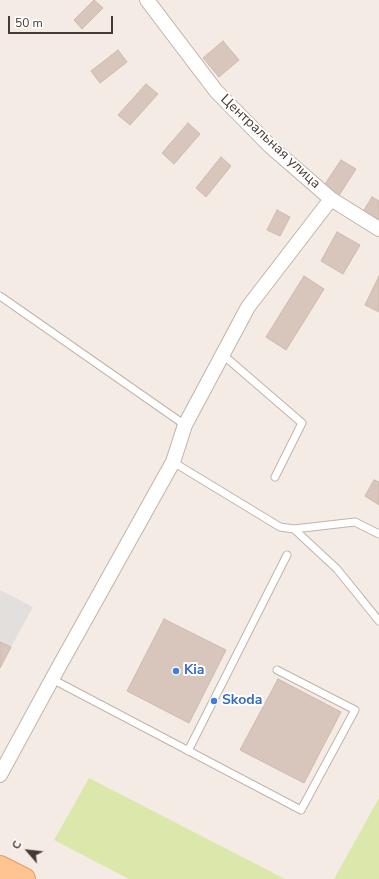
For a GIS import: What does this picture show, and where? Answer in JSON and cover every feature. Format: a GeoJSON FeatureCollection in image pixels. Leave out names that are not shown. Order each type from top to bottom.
{"type":"FeatureCollection","features":[{"type":"Feature","properties":{"kind":"main road"},"geometry":{"type":"LineString","coordinates":[[0,867],[24,879]]}},
{"type":"Feature","properties":{"kind":"street","name":"Центральная улица"},"geometry":{"type":"LineString","coordinates":[[147,0],[216,91],[270,146],[331,199],[379,229]]}},
{"type":"Feature","properties":{"kind":"street"},"geometry":{"type":"LineString","coordinates":[[0,775],[173,462],[185,426],[248,307],[331,199]]}},
{"type":"Feature","properties":{"kind":"lane"},"geometry":{"type":"LineString","coordinates":[[0,296],[185,426]]}},
{"type":"Feature","properties":{"kind":"lane"},"geometry":{"type":"LineString","coordinates":[[222,354],[302,423],[275,477]]}},
{"type":"Feature","properties":{"kind":"lane"},"geometry":{"type":"LineString","coordinates":[[173,462],[280,527],[294,529],[355,522],[379,534]]}},
{"type":"Feature","properties":{"kind":"lane"},"geometry":{"type":"LineString","coordinates":[[294,529],[337,569],[379,621]]}},
{"type":"Feature","properties":{"kind":"lane"},"geometry":{"type":"LineString","coordinates":[[188,751],[287,555]]}},
{"type":"Feature","properties":{"kind":"lane"},"geometry":{"type":"LineString","coordinates":[[52,679],[301,810],[356,710],[277,670]]}},
{"type":"Feature","properties":{"kind":"green space"},"geometry":{"type":"Polygon","coordinates":[[[89,778],[285,879],[129,879],[54,840],[89,778]]]}},
{"type":"Feature","properties":{"kind":"green space"},"geometry":{"type":"Polygon","coordinates":[[[379,798],[379,879],[334,879],[379,798]]]}},
{"type":"Feature","properties":{"kind":"shaded area"},"geometry":{"type":"Polygon","coordinates":[[[0,590],[33,607],[11,647],[0,642],[0,590]]]}},
{"type":"Feature","properties":{"kind":"building"},"geometry":{"type":"Polygon","coordinates":[[[94,0],[103,8],[82,29],[74,20],[94,0]]]}},
{"type":"Feature","properties":{"kind":"building"},"geometry":{"type":"Polygon","coordinates":[[[223,41],[239,60],[219,77],[203,58],[223,41]]]}},
{"type":"Feature","properties":{"kind":"building"},"geometry":{"type":"Polygon","coordinates":[[[118,50],[127,62],[100,83],[91,71],[118,50]]]}},
{"type":"Feature","properties":{"kind":"building"},"geometry":{"type":"Polygon","coordinates":[[[146,84],[158,94],[130,125],[118,115],[146,84]]]}},
{"type":"Feature","properties":{"kind":"building"},"geometry":{"type":"Polygon","coordinates":[[[188,123],[200,134],[174,164],[162,153],[188,123]]]}},
{"type":"Feature","properties":{"kind":"building"},"geometry":{"type":"Polygon","coordinates":[[[221,157],[231,166],[206,197],[196,188],[221,157]]]}},
{"type":"Feature","properties":{"kind":"building"},"geometry":{"type":"Polygon","coordinates":[[[341,160],[356,169],[338,197],[323,187],[341,160]]]}},
{"type":"Feature","properties":{"kind":"building"},"geometry":{"type":"Polygon","coordinates":[[[372,197],[379,201],[379,219],[376,224],[361,215],[372,197]]]}},
{"type":"Feature","properties":{"kind":"building"},"geometry":{"type":"Polygon","coordinates":[[[277,210],[290,217],[280,236],[267,230],[277,210]]]}},
{"type":"Feature","properties":{"kind":"building"},"geometry":{"type":"Polygon","coordinates":[[[337,232],[360,245],[343,274],[321,261],[337,232]]]}},
{"type":"Feature","properties":{"kind":"building"},"geometry":{"type":"Polygon","coordinates":[[[304,276],[324,289],[286,350],[266,337],[304,276]]]}},
{"type":"Feature","properties":{"kind":"building"},"geometry":{"type":"Polygon","coordinates":[[[379,276],[379,312],[365,305],[379,276]]]}},
{"type":"Feature","properties":{"kind":"building"},"geometry":{"type":"Polygon","coordinates":[[[374,480],[379,482],[379,505],[365,496],[374,480]]]}},
{"type":"Feature","properties":{"kind":"building","name":"Kia"},"geometry":{"type":"Polygon","coordinates":[[[164,619],[226,650],[189,723],[127,691],[164,619]]]}},
{"type":"Feature","properties":{"kind":"building"},"geometry":{"type":"Polygon","coordinates":[[[0,642],[11,647],[0,668],[0,642]]]}},
{"type":"Feature","properties":{"kind":"building"},"geometry":{"type":"Polygon","coordinates":[[[278,679],[341,712],[304,783],[240,750],[278,679]]]}},
{"type":"Feature","properties":{"kind":"place","name":"Kia"},"geometry":{"type":"Point","coordinates":[176,671]}},
{"type":"Feature","properties":{"kind":"place","name":"Skoda"},"geometry":{"type":"Point","coordinates":[214,701]}}]}
